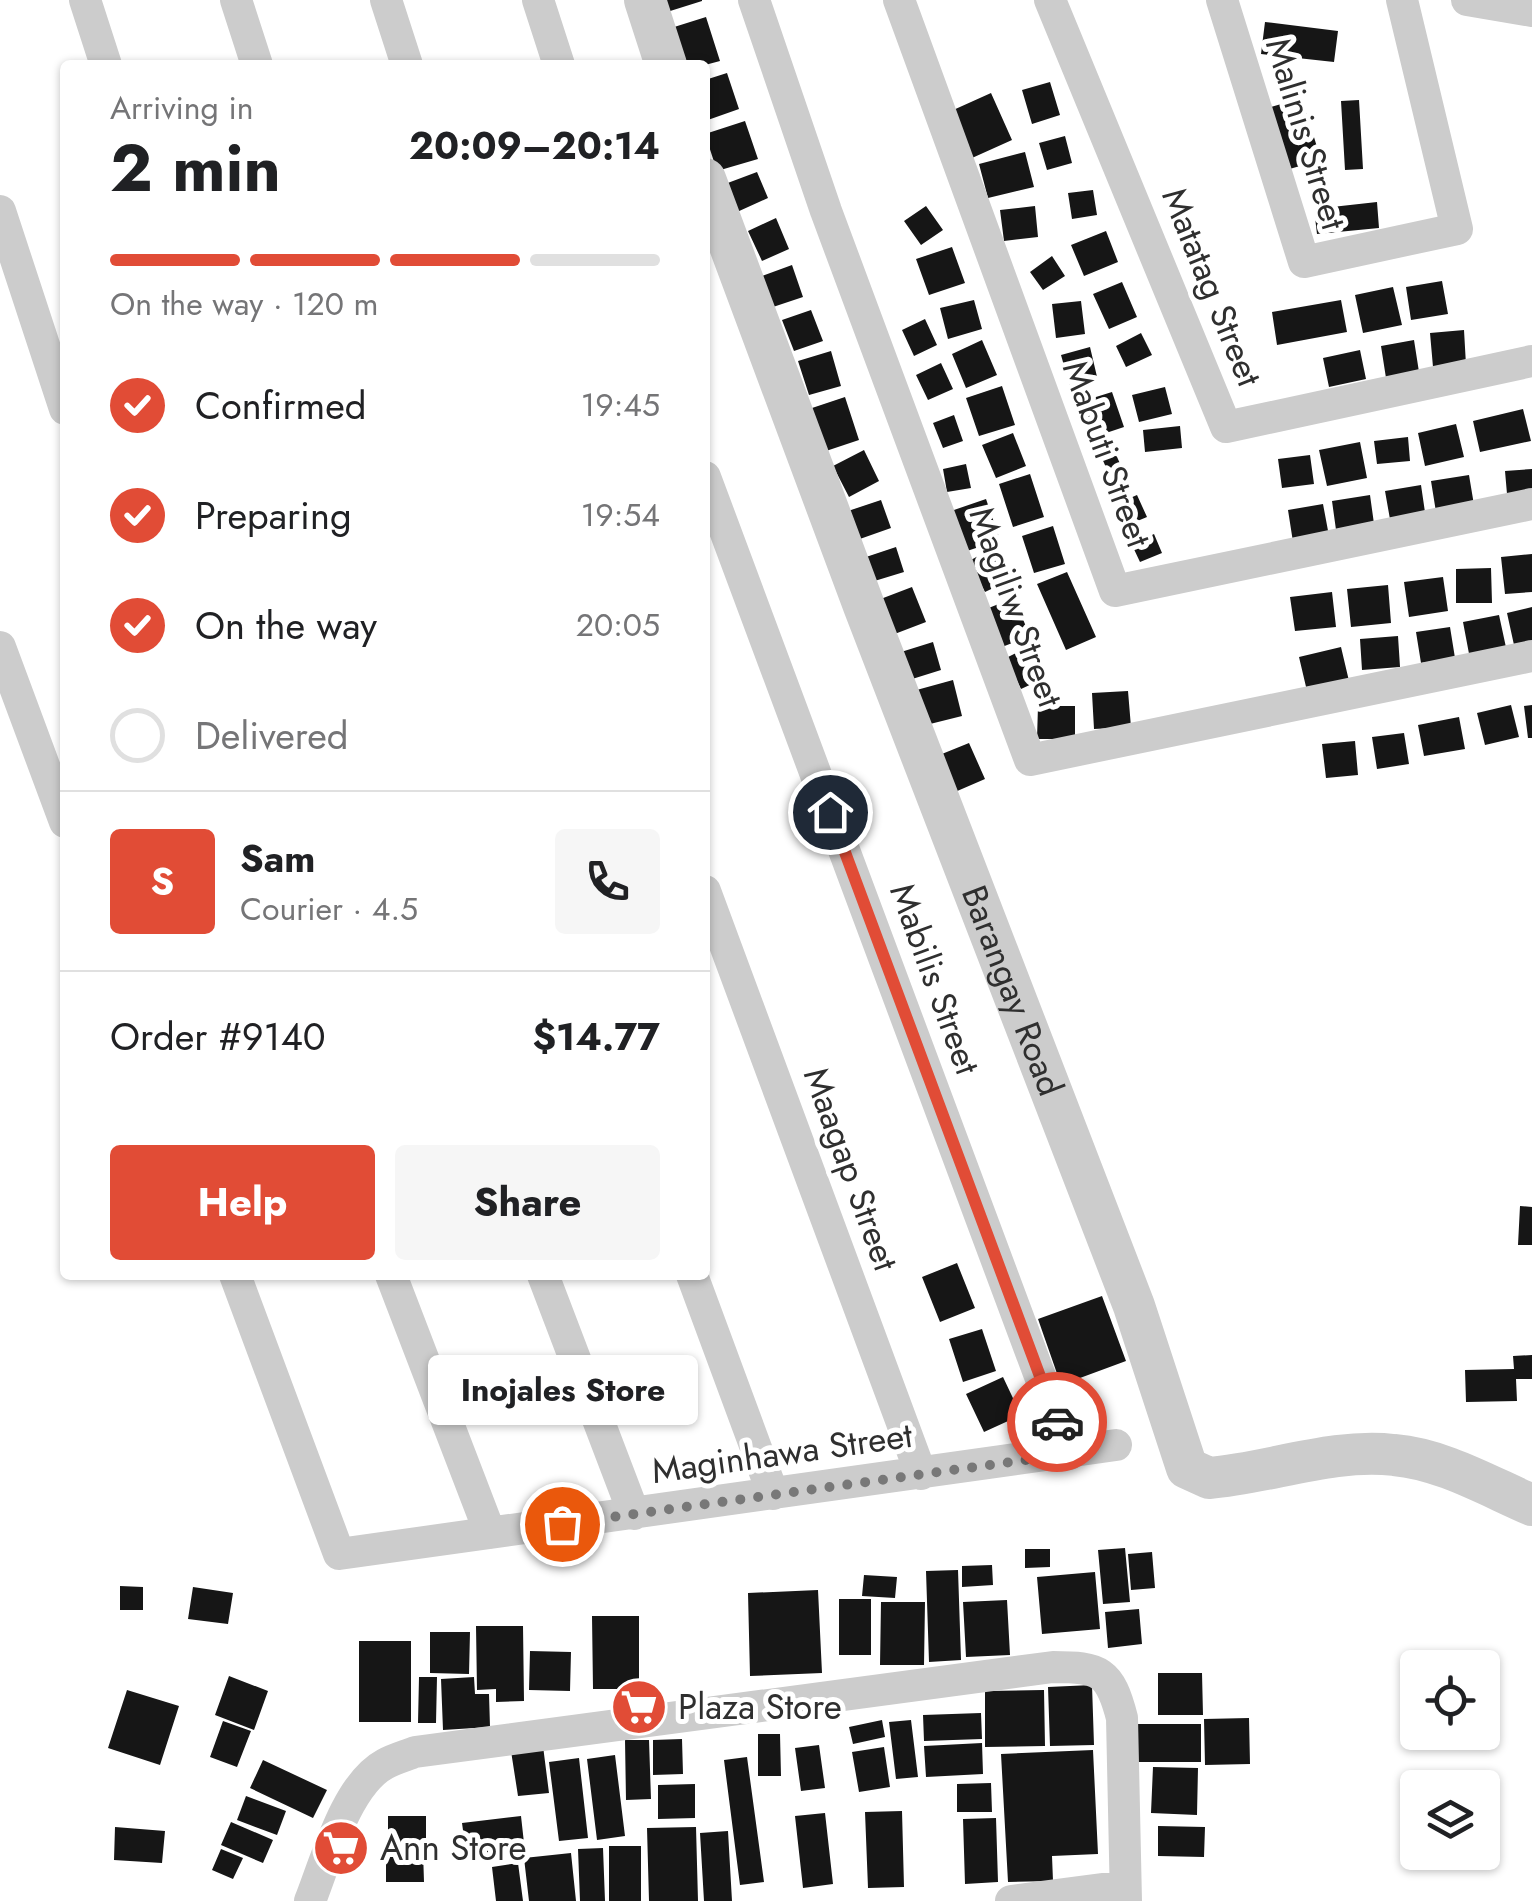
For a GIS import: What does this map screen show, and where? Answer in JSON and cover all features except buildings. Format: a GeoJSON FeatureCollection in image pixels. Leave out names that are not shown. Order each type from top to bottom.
{"type":"FeatureCollection","features":[{"type":"Feature","properties":{"kind":"street"},"geometry":{"type":"LineString","coordinates":[[85,0],[104,60]]}},
{"type":"Feature","properties":{"kind":"street"},"geometry":{"type":"LineString","coordinates":[[236,0],[254,60]]}},
{"type":"Feature","properties":{"kind":"street"},"geometry":{"type":"LineString","coordinates":[[386,0],[405,60]]}},
{"type":"Feature","properties":{"kind":"street"},"geometry":{"type":"LineString","coordinates":[[538,0],[557,60]]}},
{"type":"Feature","properties":{"kind":"street"},"geometry":{"type":"LineString","coordinates":[[645,0],[664,60]]}},
{"type":"Feature","properties":{"kind":"street","name":"Magiliw Street"},"geometry":{"type":"LineString","coordinates":[[754,0],[826,210],[1030,760],[1532,656]]}},
{"type":"Feature","properties":{"kind":"street","name":"Mabuti Street"},"geometry":{"type":"LineString","coordinates":[[899,0],[1115,591],[1532,504]]}},
{"type":"Feature","properties":{"kind":"street","name":"Matatag Street"},"geometry":{"type":"LineString","coordinates":[[1050,0],[1226,427],[1532,361]]}},
{"type":"Feature","properties":{"kind":"street","name":"Malinis Street"},"geometry":{"type":"LineString","coordinates":[[1222,0],[1304,262],[1457,230],[1402,0]]}},
{"type":"Feature","properties":{"kind":"street"},"geometry":{"type":"LineString","coordinates":[[1468,0],[1532,12]]}},
{"type":"Feature","properties":{"kind":"street","name":"Barangay Road"},"geometry":{"type":"LineString","coordinates":[[710,191],[864,606],[1134,1306],[1187,1468],[1209,1478],[1391,1454],[1452,1470],[1532,1506]]}},
{"type":"Feature","properties":{"kind":"street"},"geometry":{"type":"LineString","coordinates":[[0,211],[60,394]]}},
{"type":"Feature","properties":{"kind":"street","name":"Mabilis Street"},"geometry":{"type":"LineString","coordinates":[[710,490],[1069,1454]]}},
{"type":"Feature","properties":{"kind":"street"},"geometry":{"type":"LineString","coordinates":[[0,646],[60,808]]}},
{"type":"Feature","properties":{"kind":"street","name":"Maagap Street"},"geometry":{"type":"LineString","coordinates":[[710,904],[921,1474]]}},
{"type":"Feature","properties":{"kind":"street","name":"Maginhawa Street"},"geometry":{"type":"LineString","coordinates":[[237,1280],[340,1554],[1116,1445]]}},
{"type":"Feature","properties":{"kind":"street"},"geometry":{"type":"LineString","coordinates":[[393,1280],[490,1534]]}},
{"type":"Feature","properties":{"kind":"street"},"geometry":{"type":"LineString","coordinates":[[545,1280],[634,1514]]}},
{"type":"Feature","properties":{"kind":"street"},"geometry":{"type":"LineString","coordinates":[[694,1280],[774,1494]]}},
{"type":"Feature","properties":{"kind":"street"},"geometry":{"type":"LineString","coordinates":[[310,1901],[346,1812],[363,1782],[382,1765],[415,1752],[1054,1667],[1087,1667],[1105,1676],[1116,1694],[1122,1718],[1126,1894],[1010,1901]]}},
{"type":"Feature","properties":{"kind":"way so far"},"geometry":{"type":"LineString","coordinates":[[562,1524],[1069,1454],[1057,1422]]}},
{"type":"Feature","properties":{"kind":"place","name":"Inojales Store"},"geometry":{"type":"Point","coordinates":[562,1524]}},
{"type":"Feature","properties":{"kind":"place","name":"Plaza Store"},"geometry":{"type":"Point","coordinates":[639,1707]}},
{"type":"Feature","properties":{"kind":"place","name":"Ann Store"},"geometry":{"type":"Point","coordinates":[341,1848]}},
{"type":"Feature","properties":{"kind":"route"},"geometry":{"type":"LineString","coordinates":[[830,812],[1057,1422]]}}]}
